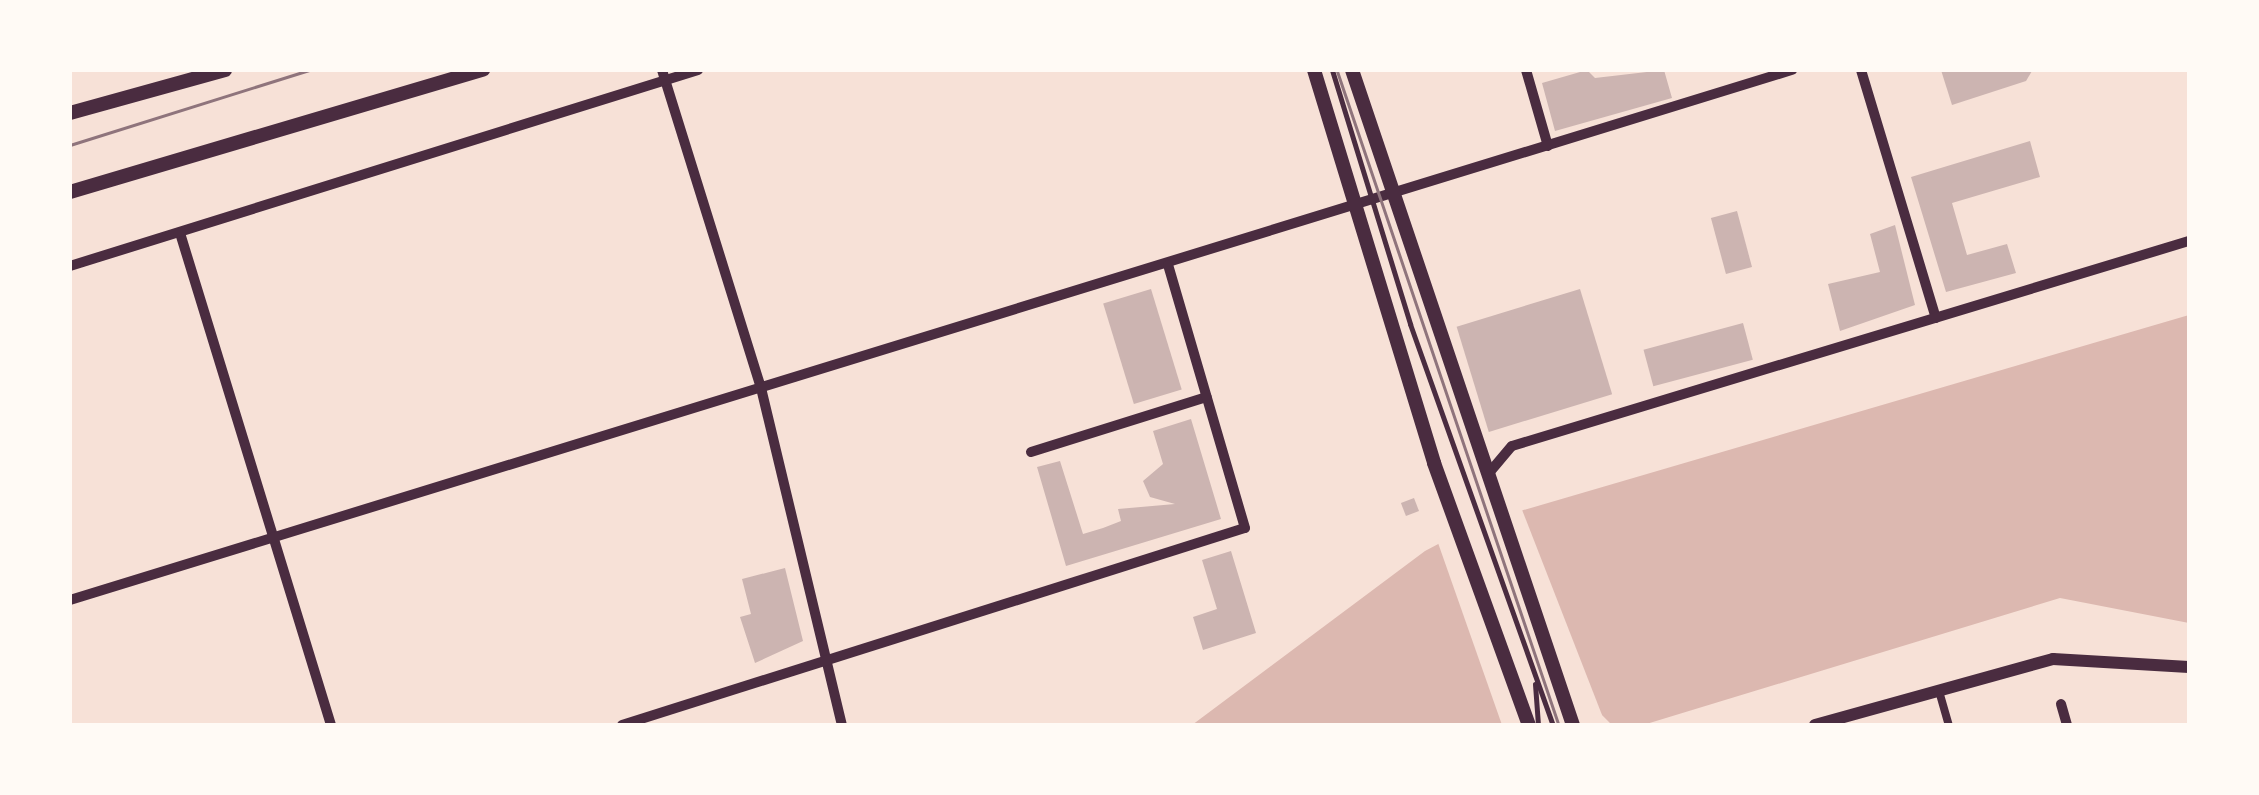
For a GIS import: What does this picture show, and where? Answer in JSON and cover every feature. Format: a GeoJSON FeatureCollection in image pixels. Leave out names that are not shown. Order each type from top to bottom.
{"type":"FeatureCollection","features":[{"type":"Feature","properties":{"kind":"main road"},"geometry":{"type":"LineString","coordinates":[[70,112],[225,70]]}},
{"type":"Feature","properties":{"kind":"main road"},"geometry":{"type":"LineString","coordinates":[[70,192],[483,70]]}},
{"type":"Feature","properties":{"kind":"main road"},"geometry":{"type":"LineString","coordinates":[[1314,70],[1450,506],[1529,725]]}},
{"type":"Feature","properties":{"kind":"main road"},"geometry":{"type":"LineString","coordinates":[[1352,70],[1488,487],[1573,725]]}},
{"type":"Feature","properties":{"kind":"street"},"geometry":{"type":"LineString","coordinates":[[70,266],[665,73],[698,70]]}},
{"type":"Feature","properties":{"kind":"street"},"geometry":{"type":"LineString","coordinates":[[1526,70],[1548,146]]}},
{"type":"Feature","properties":{"kind":"street"},"geometry":{"type":"LineString","coordinates":[[70,600],[761,388],[971,328],[1392,192],[1792,70]]}},
{"type":"Feature","properties":{"kind":"street"},"geometry":{"type":"LineString","coordinates":[[1861,70],[1936,318]]}},
{"type":"Feature","properties":{"kind":"street"},"geometry":{"type":"LineString","coordinates":[[665,73],[761,388],[842,725]]}},
{"type":"Feature","properties":{"kind":"street"},"geometry":{"type":"LineString","coordinates":[[180,233],[331,725]]}},
{"type":"Feature","properties":{"kind":"street"},"geometry":{"type":"LineString","coordinates":[[1488,487],[1512,446],[2189,242]]}},
{"type":"Feature","properties":{"kind":"street"},"geometry":{"type":"LineString","coordinates":[[622,725],[1246,528],[1168,265]]}},
{"type":"Feature","properties":{"kind":"street"},"geometry":{"type":"LineString","coordinates":[[1031,452],[1206,397]]}},
{"type":"Feature","properties":{"kind":"street"},"geometry":{"type":"LineString","coordinates":[[1044,573],[1048,588]]}},
{"type":"Feature","properties":{"kind":"street"},"geometry":{"type":"LineString","coordinates":[[1815,725],[2053,659],[2189,668]]}},
{"type":"Feature","properties":{"kind":"street"},"geometry":{"type":"LineString","coordinates":[[1938,688],[1949,725]]}},
{"type":"Feature","properties":{"kind":"street"},"geometry":{"type":"LineString","coordinates":[[2061,704],[2067,725]]}},
{"type":"Feature","properties":{"kind":"street"},"geometry":{"type":"LineString","coordinates":[[665,711],[669,725]]}},
{"type":"Feature","properties":{"kind":"lane"},"geometry":{"type":"LineString","coordinates":[[1332,70],[1371,199],[1552,725]]}},
{"type":"Feature","properties":{"kind":"lane"},"geometry":{"type":"LineString","coordinates":[[1535,676],[1538,725]]}},
{"type":"Feature","properties":{"kind":"shaded area"},"geometry":{"type":"Polygon","coordinates":[[[2189,315],[2189,623],[2060,598],[1643,725],[1612,725],[1597,710],[1555,725],[1192,725],[1425,551],[1476,524],[2189,315]]]}},
{"type":"Feature","properties":{"kind":"pier"},"geometry":{"type":"Polygon","coordinates":[[[1519,502],[1602,715],[1570,725],[1502,725],[1437,540],[1519,502]]]}},
{"type":"Feature","properties":{"kind":"building"},"geometry":{"type":"Polygon","coordinates":[[[1587,70],[1595,78],[1664,70],[1672,98],[1555,131],[1542,83],[1587,70]]]}},
{"type":"Feature","properties":{"kind":"building"},"geometry":{"type":"Polygon","coordinates":[[[1941,70],[2032,71],[2026,81],[1952,105],[1941,70]]]}},
{"type":"Feature","properties":{"kind":"building"},"geometry":{"type":"Polygon","coordinates":[[[2030,141],[2040,177],[1952,203],[1967,255],[2007,244],[2016,273],[1946,292],[1911,177],[2030,141]]]}},
{"type":"Feature","properties":{"kind":"building"},"geometry":{"type":"Polygon","coordinates":[[[1737,211],[1752,267],[1726,274],[1711,218],[1737,211]]]}},
{"type":"Feature","properties":{"kind":"building"},"geometry":{"type":"Polygon","coordinates":[[[1895,225],[1915,305],[1840,331],[1828,284],[1880,272],[1870,234],[1895,225]]]}},
{"type":"Feature","properties":{"kind":"building"},"geometry":{"type":"Polygon","coordinates":[[[1151,289],[1182,389],[1134,404],[1103,304],[1151,289]]]}},
{"type":"Feature","properties":{"kind":"building"},"geometry":{"type":"Polygon","coordinates":[[[1580,289],[1612,394],[1489,432],[1457,327],[1580,289]]]}},
{"type":"Feature","properties":{"kind":"building"},"geometry":{"type":"Polygon","coordinates":[[[1743,323],[1753,360],[1653,386],[1644,350],[1743,323]]]}},
{"type":"Feature","properties":{"kind":"building"},"geometry":{"type":"Polygon","coordinates":[[[1191,419],[1221,519],[1066,566],[1037,467],[1060,461],[1083,534],[1103,528],[1121,521],[1118,509],[1175,504],[1150,497],[1143,481],[1163,464],[1153,431],[1191,419]]]}},
{"type":"Feature","properties":{"kind":"building"},"geometry":{"type":"Polygon","coordinates":[[[1414,498],[1419,511],[1406,516],[1401,503],[1414,498]]]}},
{"type":"Feature","properties":{"kind":"building"},"geometry":{"type":"Polygon","coordinates":[[[1231,551],[1256,633],[1203,650],[1193,617],[1217,609],[1202,560],[1231,551]]]}},
{"type":"Feature","properties":{"kind":"building"},"geometry":{"type":"Polygon","coordinates":[[[785,568],[803,641],[755,663],[740,617],[751,614],[742,579],[785,568]]]}},
{"type":"Feature","properties":{"kind":"tram line"},"geometry":{"type":"LineString","coordinates":[[70,145],[310,70]]}},
{"type":"Feature","properties":{"kind":"tram line"},"geometry":{"type":"LineString","coordinates":[[1337,70],[1559,725]]}}]}
